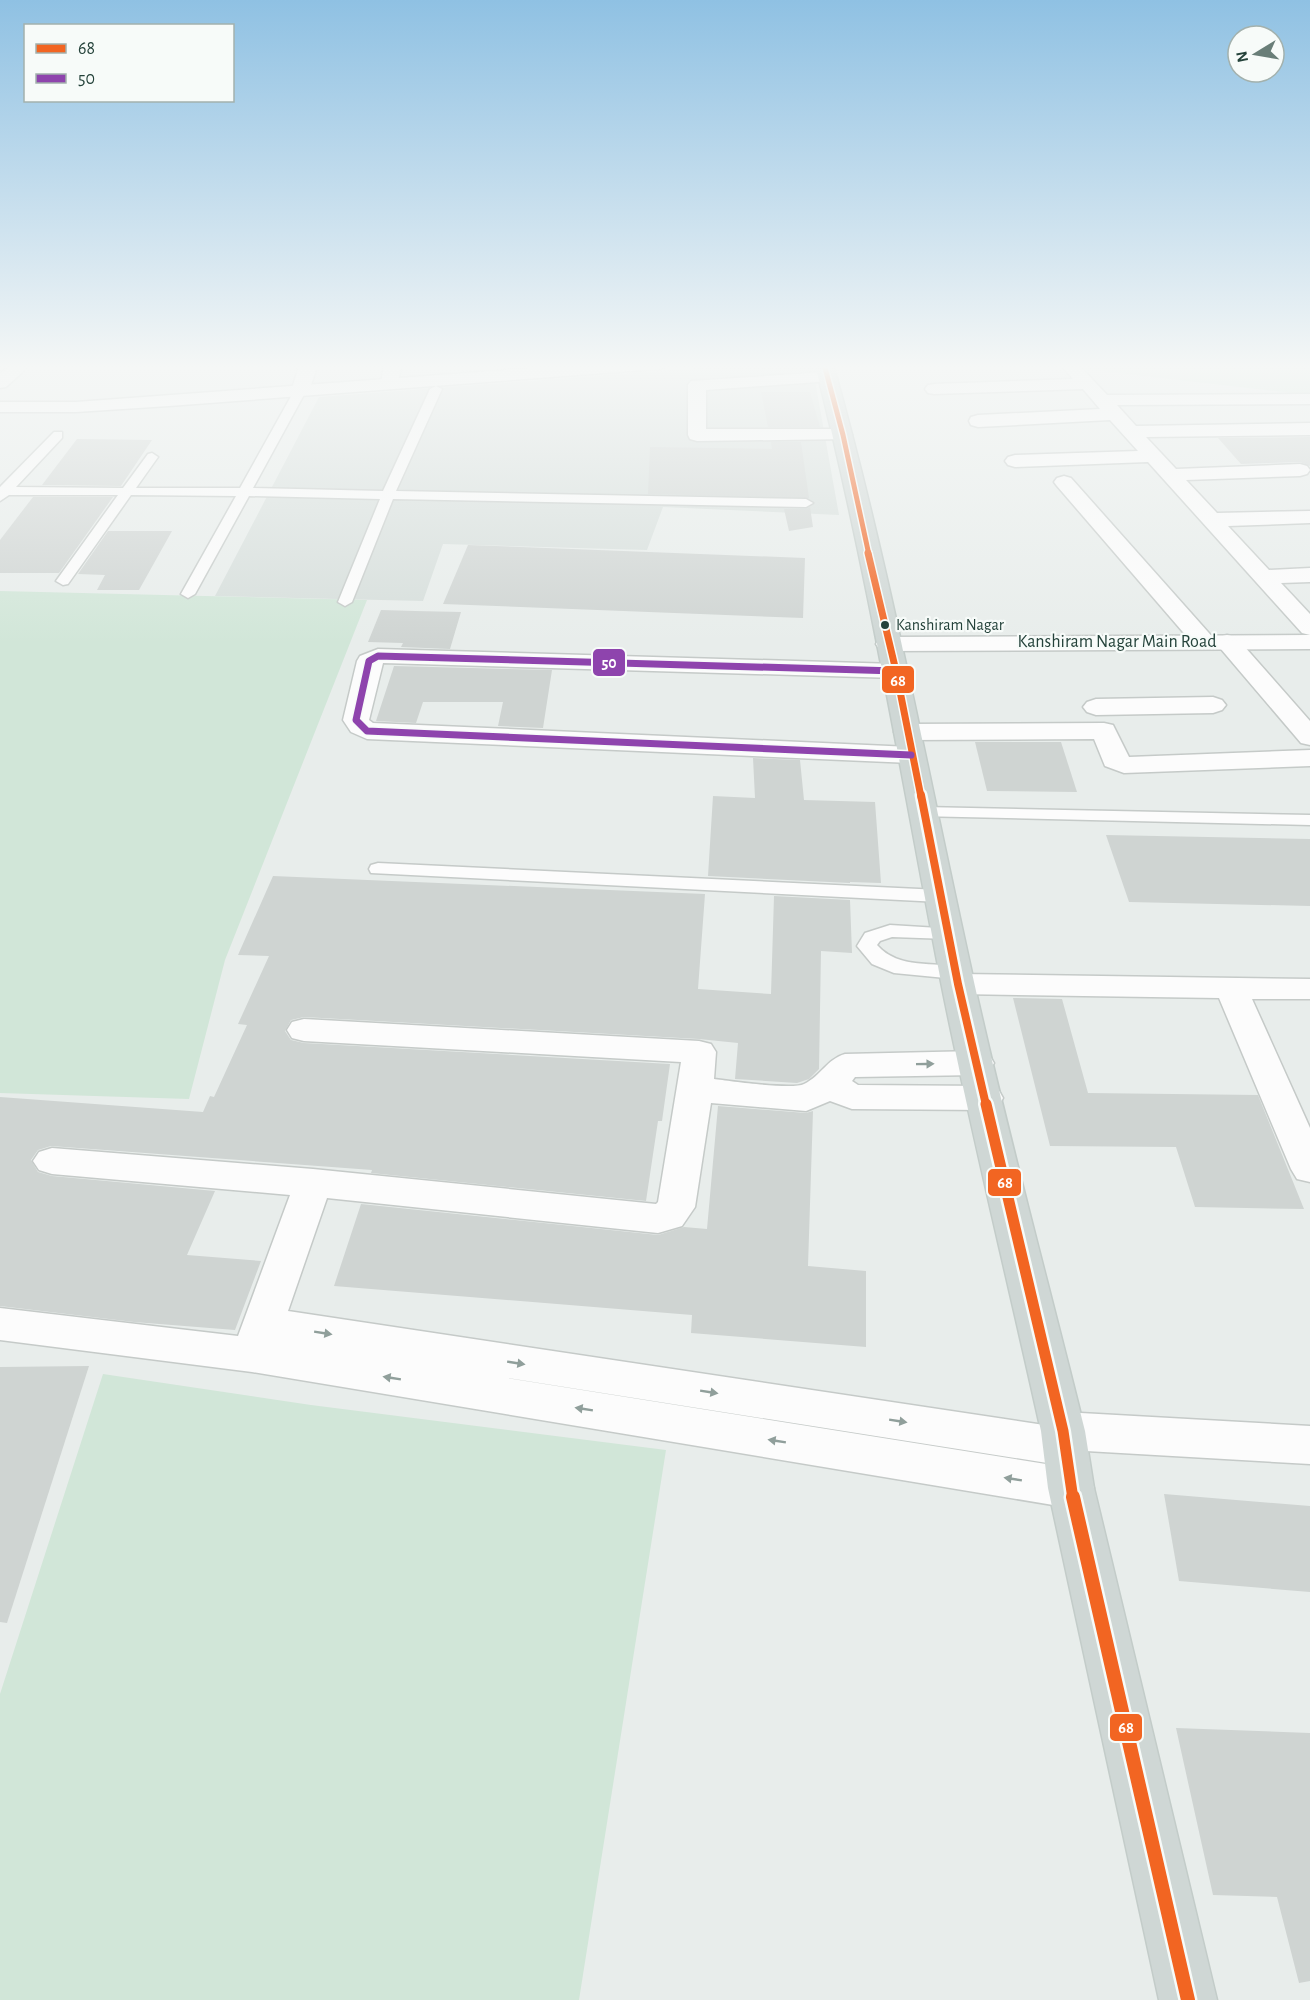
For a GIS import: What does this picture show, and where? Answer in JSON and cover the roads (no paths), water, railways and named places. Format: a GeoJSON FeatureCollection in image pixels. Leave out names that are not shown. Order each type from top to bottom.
{"type":"FeatureCollection","features":[{"type":"Feature","properties":{"kind":"main road"},"geometry":{"type":"LineString","coordinates":[[848,457],[892,658],[957,979],[1067,1456],[1188,2000]]}},
{"type":"Feature","properties":{"kind":"street"},"geometry":{"type":"LineString","coordinates":[[1015,461],[1116,457]]}},
{"type":"Feature","properties":{"kind":"street"},"geometry":{"type":"LineString","coordinates":[[1154,457],[1310,628]]}},
{"type":"Feature","properties":{"kind":"street"},"geometry":{"type":"LineString","coordinates":[[1169,476],[1300,470]]}},
{"type":"Feature","properties":{"kind":"street"},"geometry":{"type":"LineString","coordinates":[[1064,482],[1215,642],[1310,737]]}},
{"type":"Feature","properties":{"kind":"street"},"geometry":{"type":"LineString","coordinates":[[1210,520],[1310,517]]}},
{"type":"Feature","properties":{"kind":"street"},"geometry":{"type":"LineString","coordinates":[[1263,577],[1310,576]]}},
{"type":"Feature","properties":{"kind":"street","name":"Kanshiram Nagar Main Road"},"geometry":{"type":"LineString","coordinates":[[909,743],[367,731],[356,720],[369,661],[378,656],[892,658],[1215,642],[1310,642]]}},
{"type":"Feature","properties":{"kind":"street"},"geometry":{"type":"LineString","coordinates":[[909,743],[1096,708],[1213,705]]}},
{"type":"Feature","properties":{"kind":"street"},"geometry":{"type":"LineString","coordinates":[[1096,708],[1115,760],[1124,765],[1310,758]]}},
{"type":"Feature","properties":{"kind":"street"},"geometry":{"type":"LineString","coordinates":[[957,979],[1231,989],[1310,989]]}},
{"type":"Feature","properties":{"kind":"street"},"geometry":{"type":"LineString","coordinates":[[1231,989],[1310,1169]]}},
{"type":"Feature","properties":{"kind":"street"},"geometry":{"type":"LineString","coordinates":[[52,1161],[313,1183],[658,1219],[668,1216],[676,1207],[699,1052],[304,1030]]}},
{"type":"Feature","properties":{"kind":"street"},"geometry":{"type":"LineString","coordinates":[[695,1090],[806,1099],[830,1085],[852,1097],[981,1081]]}},
{"type":"Feature","properties":{"kind":"street"},"geometry":{"type":"LineString","coordinates":[[259,1340],[313,1183]]}},
{"type":"Feature","properties":{"kind":"street"},"geometry":{"type":"LineString","coordinates":[[0,1324],[259,1340],[1067,1456],[1310,1445]]}},
{"type":"Feature","properties":{"kind":"lane"},"geometry":{"type":"LineString","coordinates":[[2,493],[36,457]]}},
{"type":"Feature","properties":{"kind":"lane"},"geometry":{"type":"LineString","coordinates":[[63,581],[152,457]]}},
{"type":"Feature","properties":{"kind":"lane"},"geometry":{"type":"LineString","coordinates":[[188,594],[264,457]]}},
{"type":"Feature","properties":{"kind":"lane"},"geometry":{"type":"LineString","coordinates":[[345,602],[405,457]]}},
{"type":"Feature","properties":{"kind":"lane"},"geometry":{"type":"LineString","coordinates":[[2,493],[245,492],[806,503]]}},
{"type":"Feature","properties":{"kind":"lane"},"geometry":{"type":"LineString","coordinates":[[923,813],[1310,820]]}},
{"type":"Feature","properties":{"kind":"lane"},"geometry":{"type":"LineString","coordinates":[[378,869],[940,896]]}},
{"type":"Feature","properties":{"kind":"lane"},"geometry":{"type":"LineString","coordinates":[[948,933],[890,931],[872,937],[867,946],[879,960],[901,968],[957,979]]}},
{"type":"Feature","properties":{"kind":"place","name":"Kanshiram Nagar"},"geometry":{"type":"Point","coordinates":[885,625]}}]}
